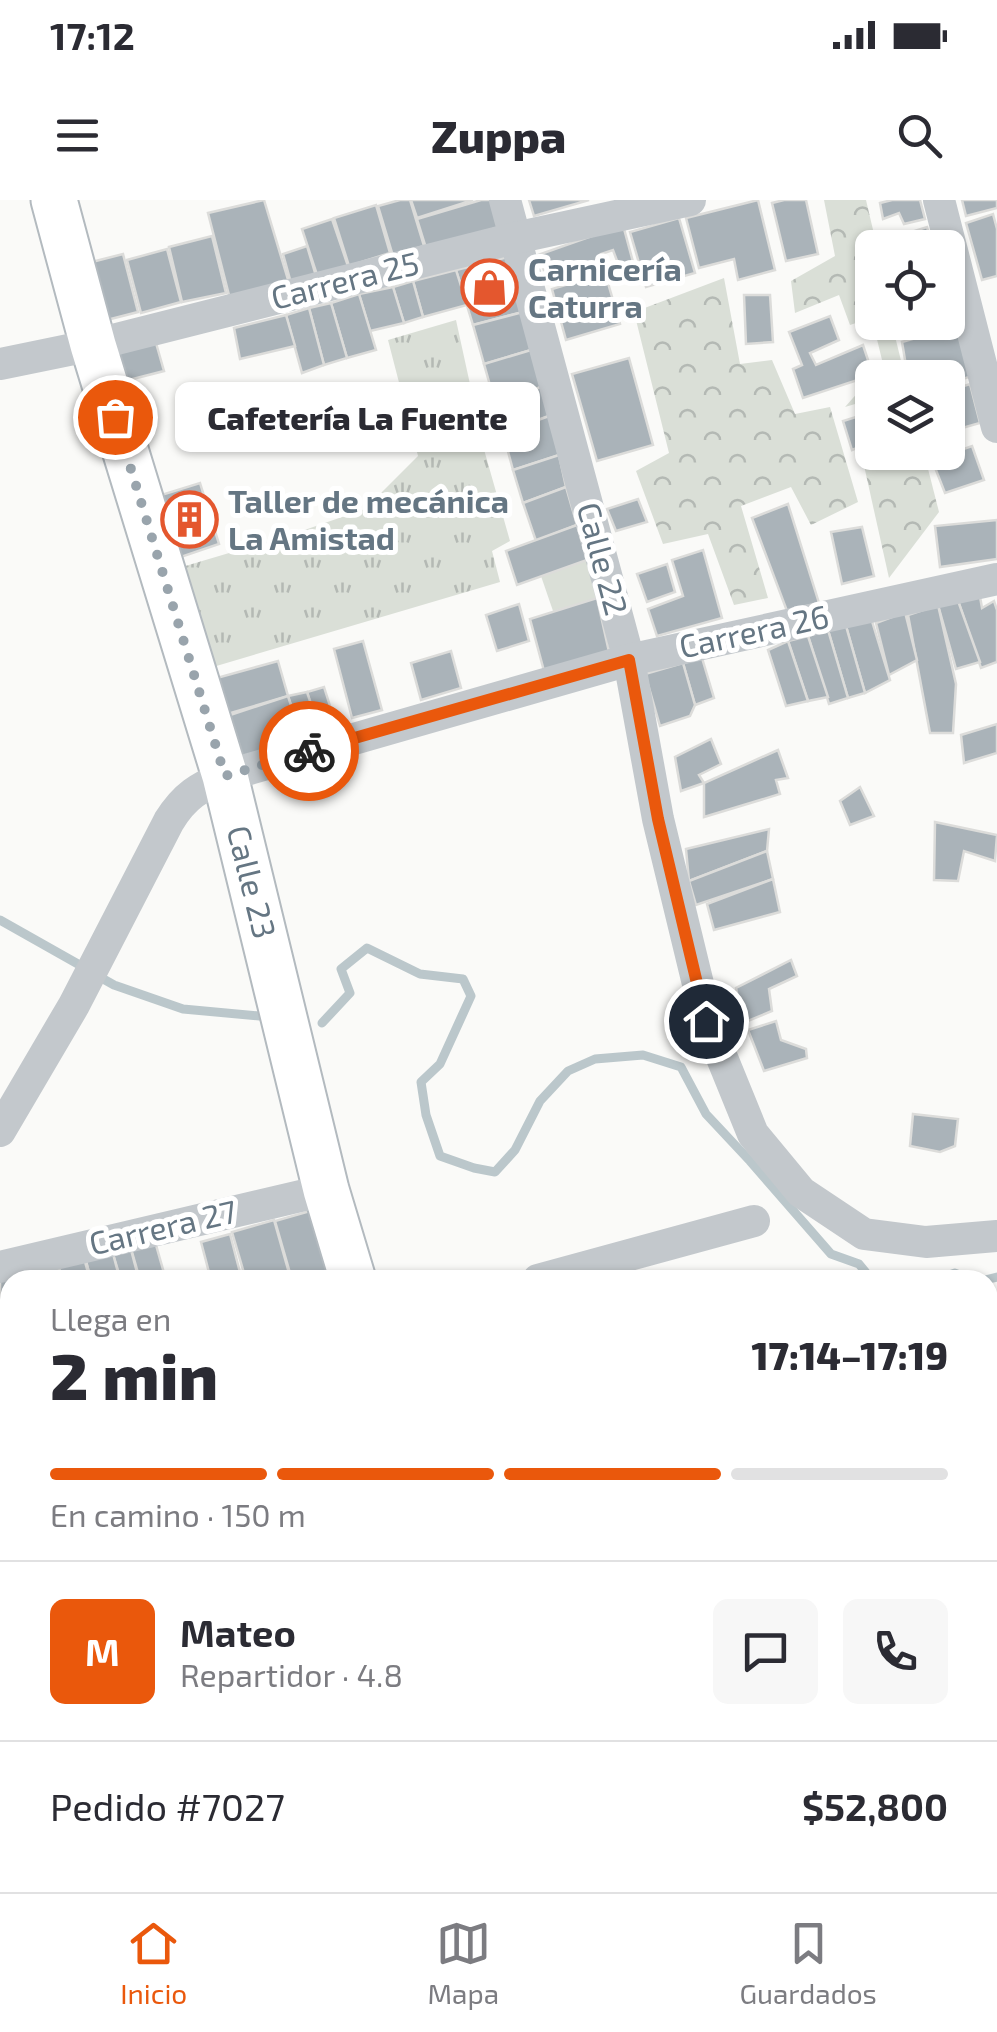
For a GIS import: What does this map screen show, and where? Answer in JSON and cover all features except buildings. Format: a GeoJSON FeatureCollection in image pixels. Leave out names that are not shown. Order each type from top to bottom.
{"type":"FeatureCollection","features":[{"type":"Feature","properties":{"kind":"main road","name":"Calle 23"},"geometry":{"type":"LineString","coordinates":[[54,200],[93,345],[225,776],[326,1190],[350,1270]]}},
{"type":"Feature","properties":{"kind":"street","name":"Calle 22"},"geometry":{"type":"LineString","coordinates":[[505,200],[629,660],[658,819],[706,1021],[753,1134],[802,1192],[864,1234],[926,1242],[997,1236]]}},
{"type":"Feature","properties":{"kind":"street","name":"Carrera 25"},"geometry":{"type":"LineString","coordinates":[[0,364],[93,345],[516,238],[690,200]]}},
{"type":"Feature","properties":{"kind":"street"},"geometry":{"type":"LineString","coordinates":[[939,200],[997,426]]}},
{"type":"Feature","properties":{"kind":"street","name":"Carrera 26"},"geometry":{"type":"LineString","coordinates":[[0,1131],[74,1005],[181,802],[198,788],[225,776],[629,660],[997,579]]}},
{"type":"Feature","properties":{"kind":"street","name":"Carrera 27"},"geometry":{"type":"LineString","coordinates":[[0,1267],[326,1190]]}},
{"type":"Feature","properties":{"kind":"street"},"geometry":{"type":"LineString","coordinates":[[600,1270],[754,1221]]}},
{"type":"Feature","properties":{"kind":"green space"},"geometry":{"type":"Polygon","coordinates":[[[824,200],[866,200],[873,230],[855,230],[855,323],[850,325],[839,295],[795,313],[791,281],[835,256],[824,200]]]}},
{"type":"Feature","properties":{"kind":"green space"},"geometry":{"type":"Polygon","coordinates":[[[724,278],[740,364],[772,360],[795,414],[830,407],[858,502],[811,525],[791,487],[741,506],[768,598],[734,605],[708,534],[663,544],[636,471],[669,453],[634,312],[724,278]]]}},
{"type":"Feature","properties":{"kind":"green space"},"geometry":{"type":"Polygon","coordinates":[[[456,320],[485,453],[510,541],[492,551],[500,582],[213,667],[182,567],[365,509],[418,456],[388,340],[456,320]]]}},
{"type":"Feature","properties":{"kind":"green space"},"geometry":{"type":"Polygon","coordinates":[[[877,340],[896,340],[901,360],[882,360],[877,340]]]}},
{"type":"Feature","properties":{"kind":"green space"},"geometry":{"type":"Polygon","coordinates":[[[865,470],[928,470],[939,512],[889,578],[865,470]]]}},
{"type":"Feature","properties":{"kind":"green space"},"geometry":{"type":"Polygon","coordinates":[[[587,560],[597,598],[553,611],[541,576],[587,560]]]}},
{"type":"Feature","properties":{"kind":"waterway"},"geometry":{"type":"LineString","coordinates":[[0,920],[85,968]]}},
{"type":"Feature","properties":{"kind":"waterway"},"geometry":{"type":"LineString","coordinates":[[322,1023],[350,993],[341,969],[367,948],[420,974],[463,979],[471,996],[440,1064],[421,1082],[426,1115],[440,1156],[495,1172],[515,1150],[540,1101],[568,1071],[595,1059],[643,1055],[681,1067],[706,1114],[831,1254],[859,1264],[864,1270]]}},
{"type":"Feature","properties":{"kind":"waterway"},"geometry":{"type":"LineString","coordinates":[[98,976],[183,1009],[270,1017]]}},
{"type":"Feature","properties":{"kind":"way so far"},"geometry":{"type":"LineString","coordinates":[[115,417],[225,776],[309,751]]}},
{"type":"Feature","properties":{"kind":"place","name":"Carnicería Caturra"},"geometry":{"type":"Point","coordinates":[489,288]}},
{"type":"Feature","properties":{"kind":"place","name":"Cafetería La Fuente"},"geometry":{"type":"Point","coordinates":[115,417]}},
{"type":"Feature","properties":{"kind":"place","name":"Taller de mecánica La Amistad"},"geometry":{"type":"Point","coordinates":[189,520]}},
{"type":"Feature","properties":{"kind":"route"},"geometry":{"type":"LineString","coordinates":[[309,751],[629,660],[658,819],[706,1021]]}}]}
